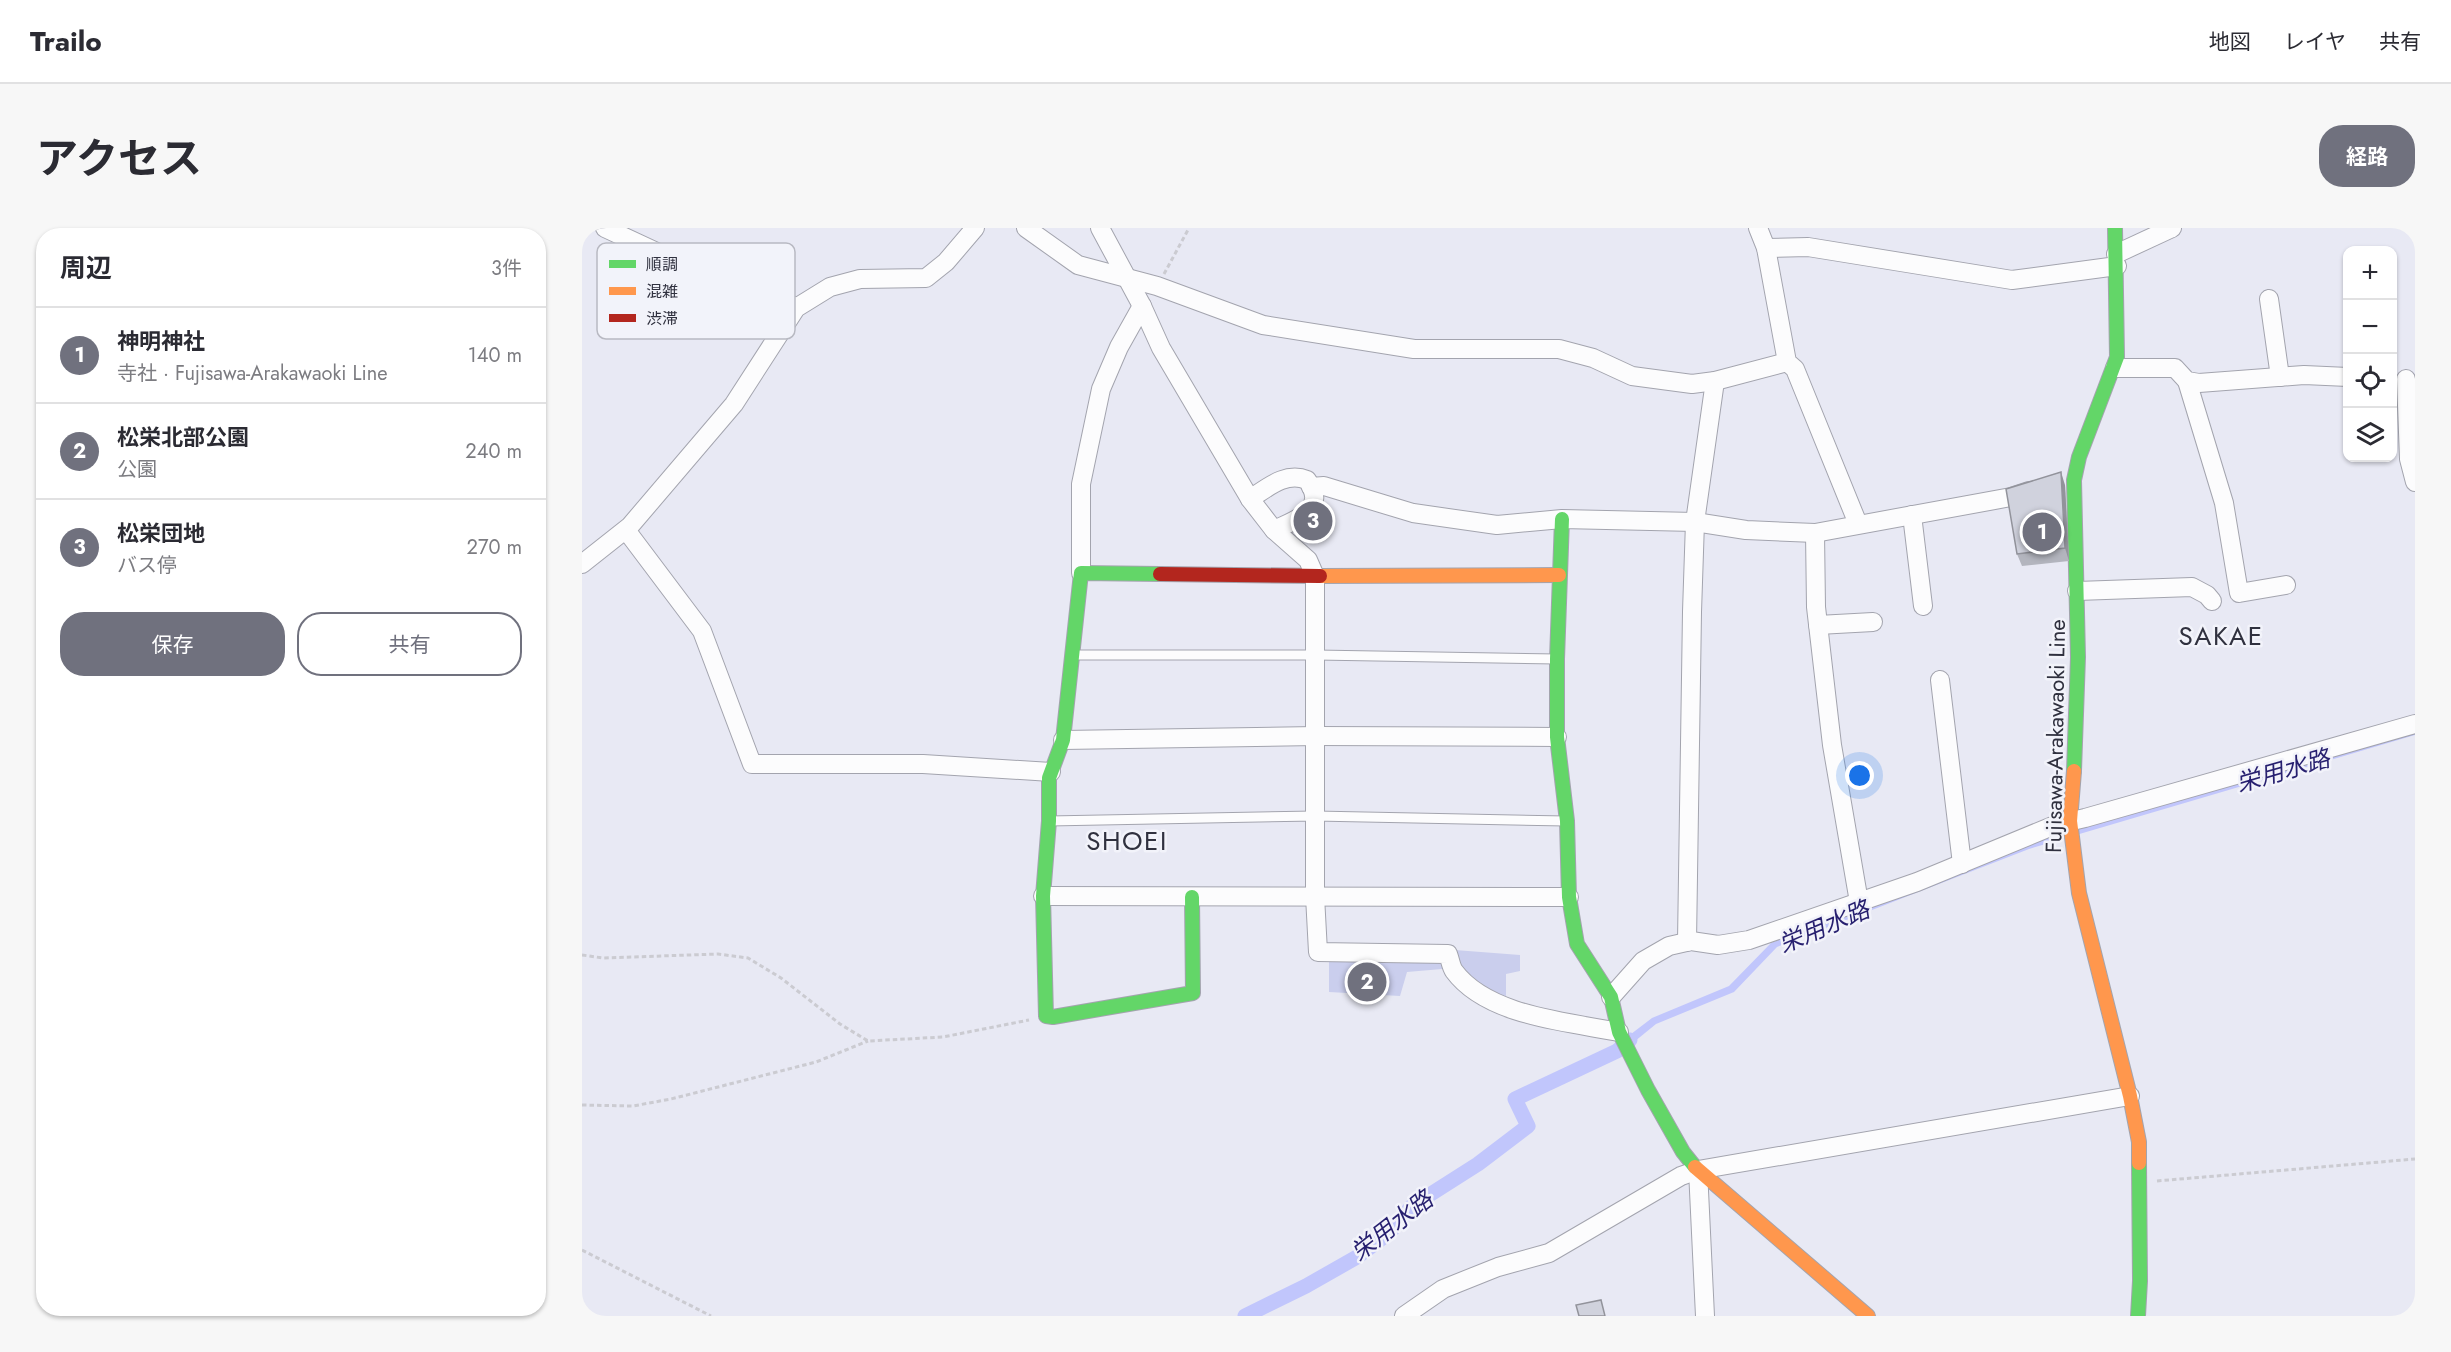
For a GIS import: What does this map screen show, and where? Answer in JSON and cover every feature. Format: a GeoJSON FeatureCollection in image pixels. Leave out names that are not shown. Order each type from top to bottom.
{"type":"FeatureCollection","features":[{"type":"Feature","properties":{"kind":"street"},"geometry":{"type":"LineString","coordinates":[[604,228],[637,243]]}},
{"type":"Feature","properties":{"kind":"street"},"geometry":{"type":"LineString","coordinates":[[796,308],[830,287],[860,279],[926,278],[946,262],[975,228]]}},
{"type":"Feature","properties":{"kind":"street"},"geometry":{"type":"LineString","coordinates":[[1026,228],[1078,265],[1156,286],[1263,325],[1414,349],[1559,349],[1593,358],[1632,376],[1692,384],[1715,381],[1787,362]]}},
{"type":"Feature","properties":{"kind":"street"},"geometry":{"type":"LineString","coordinates":[[1100,228],[1142,306],[1161,348],[1250,499],[1274,530],[1308,560],[1315,576],[1315,896],[1318,952],[1448,954],[1453,970],[1483,998],[1536,1016],[1619,1032]]}},
{"type":"Feature","properties":{"kind":"street"},"geometry":{"type":"LineString","coordinates":[[1758,228],[1766,248],[1787,362],[1795,369],[1858,524]]}},
{"type":"Feature","properties":{"kind":"street","name":"Fujisawa-Arakawaoki Line"},"geometry":{"type":"LineString","coordinates":[[2115,228],[2117,357],[2115,368],[2079,457],[2074,480],[2077,723],[2070,822],[2079,893],[2130,1096],[2139,1142],[2138,1316]]}},
{"type":"Feature","properties":{"kind":"street"},"geometry":{"type":"LineString","coordinates":[[1766,248],[1808,247],[2012,280],[2117,260],[2172,228]]}},
{"type":"Feature","properties":{"kind":"street"},"geometry":{"type":"LineString","coordinates":[[2269,300],[2280,377]]}},
{"type":"Feature","properties":{"kind":"street"},"geometry":{"type":"LineString","coordinates":[[1142,306],[1119,347],[1101,389],[1081,484],[1082,573],[1063,740],[1049,778],[1049,821],[1043,896],[1046,1016],[1053,1017],[1193,993],[1192,897]]}},
{"type":"Feature","properties":{"kind":"street"},"geometry":{"type":"LineString","coordinates":[[582,564],[626,530],[734,404],[776,339]]}},
{"type":"Feature","properties":{"kind":"street"},"geometry":{"type":"LineString","coordinates":[[2115,368],[2175,368],[2187,381],[2224,502],[2239,593],[2286,585]]}},
{"type":"Feature","properties":{"kind":"street"},"geometry":{"type":"LineString","coordinates":[[2187,381],[2199,383],[2304,375],[2343,377]]}},
{"type":"Feature","properties":{"kind":"street"},"geometry":{"type":"LineString","coordinates":[[2404,379],[2409,459],[2415,482]]}},
{"type":"Feature","properties":{"kind":"street"},"geometry":{"type":"LineString","coordinates":[[1688,942],[1695,522],[1715,381]]}},
{"type":"Feature","properties":{"kind":"street"},"geometry":{"type":"LineString","coordinates":[[1250,499],[1281,479],[1291,477],[1307,480],[1314,495],[1310,510],[1304,517],[1274,530]]}},
{"type":"Feature","properties":{"kind":"street"},"geometry":{"type":"LineString","coordinates":[[1311,487],[1324,486],[1413,513],[1497,525],[1562,519],[1695,522],[1746,530],[1815,533],[2011,497],[2048,485],[2074,480]]}},
{"type":"Feature","properties":{"kind":"street"},"geometry":{"type":"LineString","coordinates":[[1912,515],[1922,606]]}},
{"type":"Feature","properties":{"kind":"street"},"geometry":{"type":"LineString","coordinates":[[1562,519],[1557,737],[1567,821],[1569,897],[1577,944],[1611,997],[1619,1032],[1683,1152],[1698,1170],[1868,1316]]}},
{"type":"Feature","properties":{"kind":"street"},"geometry":{"type":"LineString","coordinates":[[626,530],[702,631],[752,764],[923,764],[1051,772]]}},
{"type":"Feature","properties":{"kind":"street"},"geometry":{"type":"LineString","coordinates":[[1815,533],[1818,625],[1832,745],[1859,902]]}},
{"type":"Feature","properties":{"kind":"street"},"geometry":{"type":"LineString","coordinates":[[1082,573],[1315,576],[1559,575]]}},
{"type":"Feature","properties":{"kind":"street"},"geometry":{"type":"LineString","coordinates":[[2077,591],[2192,587],[2206,595],[2212,602]]}},
{"type":"Feature","properties":{"kind":"street"},"geometry":{"type":"LineString","coordinates":[[1818,625],[1873,622]]}},
{"type":"Feature","properties":{"kind":"street"},"geometry":{"type":"LineString","coordinates":[[1940,680],[1962,864]]}},
{"type":"Feature","properties":{"kind":"street"},"geometry":{"type":"LineString","coordinates":[[1611,997],[1643,960],[1669,946],[1688,942],[1719,945],[1749,940],[1962,864],[2055,825],[2415,724]]}},
{"type":"Feature","properties":{"kind":"street"},"geometry":{"type":"LineString","coordinates":[[1063,740],[1316,736],[1557,737]]}},
{"type":"Feature","properties":{"kind":"street"},"geometry":{"type":"LineString","coordinates":[[1043,896],[1569,897]]}},
{"type":"Feature","properties":{"kind":"street"},"geometry":{"type":"LineString","coordinates":[[1404,1316],[1443,1289],[1498,1267],[1549,1253],[1681,1176],[1698,1170],[2130,1096]]}},
{"type":"Feature","properties":{"kind":"street"},"geometry":{"type":"LineString","coordinates":[[1698,1170],[1705,1316]]}},
{"type":"Feature","properties":{"kind":"lane"},"geometry":{"type":"LineString","coordinates":[[1073,655],[1316,655],[1557,659]]}},
{"type":"Feature","properties":{"kind":"lane"},"geometry":{"type":"LineString","coordinates":[[1049,821],[1315,816],[1567,821]]}},
{"type":"Feature","properties":{"kind":"path"},"geometry":{"type":"LineString","coordinates":[[1156,286],[1189,228]]}},
{"type":"Feature","properties":{"kind":"path"},"geometry":{"type":"LineString","coordinates":[[582,955],[603,958],[718,954],[748,958],[781,978],[840,1024],[868,1041]]}},
{"type":"Feature","properties":{"kind":"path"},"geometry":{"type":"LineString","coordinates":[[582,1105],[633,1106],[671,1099],[816,1062],[868,1041],[943,1036],[1046,1016]]}},
{"type":"Feature","properties":{"kind":"path"},"geometry":{"type":"LineString","coordinates":[[2140,1182],[2415,1159]]}},
{"type":"Feature","properties":{"kind":"path"},"geometry":{"type":"LineString","coordinates":[[582,1250],[711,1316]]}},
{"type":"Feature","properties":{"kind":"shaded area"},"geometry":{"type":"Polygon","coordinates":[[[1455,950],[1520,955],[1520,971],[1506,974],[1506,996],[1483,991],[1457,966],[1455,950]]]}},
{"type":"Feature","properties":{"kind":"shaded area"},"geometry":{"type":"Polygon","coordinates":[[[1442,958],[1442,969],[1407,972],[1400,996],[1329,992],[1329,960],[1442,958]]]}},
{"type":"Feature","properties":{"kind":"water"},"geometry":{"type":"Polygon","coordinates":[[[2415,729],[2415,735],[2029,849],[1777,947],[1734,992],[1656,1024],[1618,1055],[1614,1047],[1652,1018],[1729,986],[1771,943],[2027,842],[2415,729]]]}},
{"type":"Feature","properties":{"kind":"building"},"geometry":{"type":"Polygon","coordinates":[[[2061,472],[2065,548],[2017,554],[2006,489],[2061,472]]]}},
{"type":"Feature","properties":{"kind":"building"},"geometry":{"type":"Polygon","coordinates":[[[1601,1300],[1605,1316],[1579,1316],[1576,1305],[1601,1300]]]}},
{"type":"Feature","properties":{"kind":"waterway","name":"栄用水路"},"geometry":{"type":"LineString","coordinates":[[1245,1316],[1306,1286],[1357,1257],[1390,1232],[1412,1206],[1478,1164],[1528,1126],[1515,1099],[1617,1051],[1630,1040]]}},
{"type":"Feature","properties":{"kind":"traffic: fast"},"geometry":{"type":"LineString","coordinates":[[2074,771],[2078,657],[2074,480],[2079,457],[2117,357],[2115,228]]}},
{"type":"Feature","properties":{"kind":"traffic: fast"},"geometry":{"type":"LineString","coordinates":[[1562,519],[1557,737],[1567,821],[1569,897],[1577,944],[1611,997],[1619,1032],[1648,1090],[1683,1152],[1695,1167]]}},
{"type":"Feature","properties":{"kind":"traffic: fast"},"geometry":{"type":"LineString","coordinates":[[1160,574],[1081,573],[1063,740],[1049,778],[1049,821],[1043,896],[1046,1016],[1053,1017],[1193,993],[1192,897]]}},
{"type":"Feature","properties":{"kind":"traffic: fast"},"geometry":{"type":"LineString","coordinates":[[2138,1316],[2139,1163]]}},
{"type":"Feature","properties":{"kind":"traffic: slow"},"geometry":{"type":"LineString","coordinates":[[1320,576],[1559,575]]}},
{"type":"Feature","properties":{"kind":"traffic: slow"},"geometry":{"type":"LineString","coordinates":[[2074,771],[2070,821],[2079,893],[2130,1096],[2139,1142],[2139,1163]]}},
{"type":"Feature","properties":{"kind":"traffic: slow"},"geometry":{"type":"LineString","coordinates":[[1695,1167],[1868,1316]]}},
{"type":"Feature","properties":{"kind":"traffic: jam"},"geometry":{"type":"LineString","coordinates":[[1160,574],[1320,576]]}},
{"type":"Feature","properties":{"kind":"place","name":"松栄団地"},"geometry":{"type":"Point","coordinates":[1313,521]}},
{"type":"Feature","properties":{"kind":"place","name":"神明神社"},"geometry":{"type":"Point","coordinates":[2042,532]}},
{"type":"Feature","properties":{"kind":"place","name":"松栄北部公園"},"geometry":{"type":"Point","coordinates":[1367,982]}},
{"type":"Feature","properties":{"kind":"district","name":"SAKAE"},"geometry":{"type":"Point","coordinates":[2221,636]}},
{"type":"Feature","properties":{"kind":"district","name":"SHOEI"},"geometry":{"type":"Point","coordinates":[1127,841]}}]}
